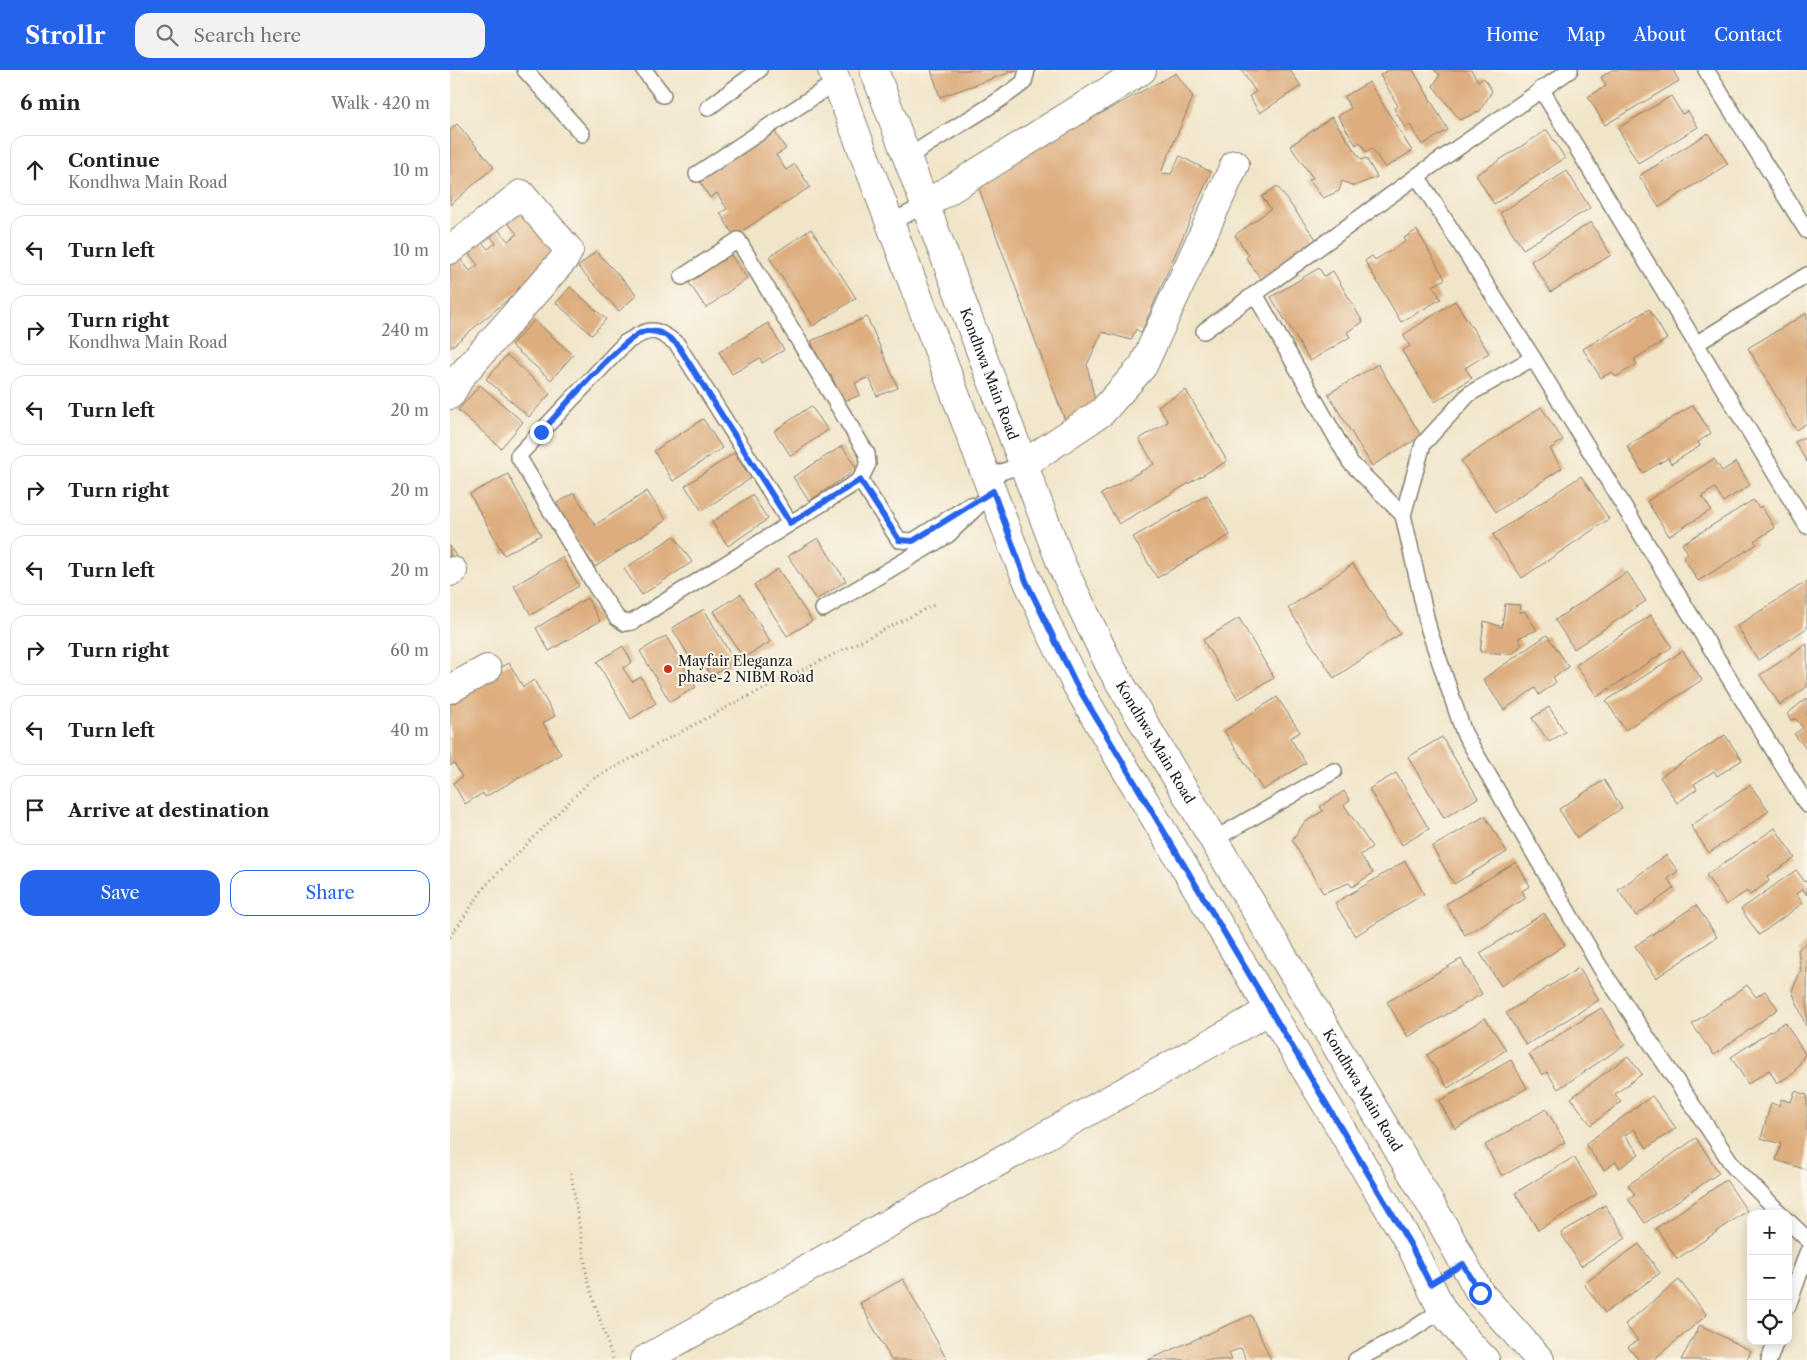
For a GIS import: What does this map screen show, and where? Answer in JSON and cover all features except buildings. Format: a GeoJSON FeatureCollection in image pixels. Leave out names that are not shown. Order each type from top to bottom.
{"type":"FeatureCollection","features":[{"type":"Feature","properties":{"kind":"main road","name":"Kondhwa Main Road"},"geometry":{"type":"LineString","coordinates":[[874,70],[1062,566],[1110,666],[1443,1225],[1480,1293],[1540,1360]]}},
{"type":"Feature","properties":{"kind":"main road"},"geometry":{"type":"LineString","coordinates":[[924,205],[1142,70]]}},
{"type":"Feature","properties":{"kind":"main road"},"geometry":{"type":"LineString","coordinates":[[835,75],[1026,581],[1076,684],[1410,1244],[1442,1310],[1485,1360]]}},
{"type":"Feature","properties":{"kind":"main road"},"geometry":{"type":"LineString","coordinates":[[1024,464],[1102,412],[1143,366],[1235,164]]}},
{"type":"Feature","properties":{"kind":"main road"},"geometry":{"type":"LineString","coordinates":[[450,250],[521,194],[569,250],[565,258],[461,376],[450,395]]}},
{"type":"Feature","properties":{"kind":"main road"},"geometry":{"type":"LineString","coordinates":[[450,689],[487,669]]}},
{"type":"Feature","properties":{"kind":"main road"},"geometry":{"type":"LineString","coordinates":[[644,1360],[1270,1010]]}},
{"type":"Feature","properties":{"kind":"main road"},"geometry":{"type":"LineString","coordinates":[[1430,1284],[1463,1264]]}},
{"type":"Feature","properties":{"kind":"lane"},"geometry":{"type":"LineString","coordinates":[[525,70],[582,134]]}},
{"type":"Feature","properties":{"kind":"lane"},"geometry":{"type":"LineString","coordinates":[[644,70],[663,95]]}},
{"type":"Feature","properties":{"kind":"lane"},"geometry":{"type":"LineString","coordinates":[[708,108],[760,70]]}},
{"type":"Feature","properties":{"kind":"lane"},"geometry":{"type":"LineString","coordinates":[[907,158],[940,134],[1004,99],[1024,82],[1027,70]]}},
{"type":"Feature","properties":{"kind":"lane"},"geometry":{"type":"LineString","coordinates":[[1204,331],[1416,176],[1570,70]]}},
{"type":"Feature","properties":{"kind":"lane"},"geometry":{"type":"LineString","coordinates":[[1706,70],[1807,231]]}},
{"type":"Feature","properties":{"kind":"lane"},"geometry":{"type":"LineString","coordinates":[[697,174],[835,75]]}},
{"type":"Feature","properties":{"kind":"lane"},"geometry":{"type":"LineString","coordinates":[[1541,89],[1807,526]]}},
{"type":"Feature","properties":{"kind":"lane"},"geometry":{"type":"LineString","coordinates":[[1416,176],[1533,358],[1807,805]]}},
{"type":"Feature","properties":{"kind":"lane"},"geometry":{"type":"LineString","coordinates":[[890,223],[924,205]]}},
{"type":"Feature","properties":{"kind":"lane"},"geometry":{"type":"LineString","coordinates":[[682,277],[738,240],[867,454],[868,464],[860,480],[632,622],[625,623],[617,618],[596,588],[518,456],[625,343],[644,331],[660,331],[677,344],[790,523]]}},
{"type":"Feature","properties":{"kind":"lane"},"geometry":{"type":"LineString","coordinates":[[1696,344],[1807,275]]}},
{"type":"Feature","properties":{"kind":"lane"},"geometry":{"type":"LineString","coordinates":[[1255,294],[1350,462],[1403,515]]}},
{"type":"Feature","properties":{"kind":"lane"},"geometry":{"type":"LineString","coordinates":[[1533,358],[1469,394],[1423,444],[1403,515],[1429,630],[1464,733],[1600,966],[1734,1166],[1777,1210]]}},
{"type":"Feature","properties":{"kind":"lane"},"geometry":{"type":"LineString","coordinates":[[860,480],[899,540],[913,541],[990,484],[1024,464]]}},
{"type":"Feature","properties":{"kind":"lane"},"geometry":{"type":"LineString","coordinates":[[823,609],[948,535],[990,484]]}},
{"type":"Feature","properties":{"kind":"lane"},"geometry":{"type":"LineString","coordinates":[[1213,840],[1334,771]]}},
{"type":"Feature","properties":{"kind":"lane"},"geometry":{"type":"LineString","coordinates":[[1792,1225],[1807,1239]]}},
{"type":"Feature","properties":{"kind":"lane"},"geometry":{"type":"LineString","coordinates":[[1790,1300],[1807,1253]]}},
{"type":"Feature","properties":{"kind":"lane"},"geometry":{"type":"LineString","coordinates":[[1356,1360],[1407,1333],[1442,1310]]}},
{"type":"Feature","properties":{"kind":"lane"},"geometry":{"type":"LineString","coordinates":[[1769,1360],[1775,1345]]}},
{"type":"Feature","properties":{"kind":"path"},"geometry":{"type":"LineString","coordinates":[[450,937],[486,885],[591,780],[731,705],[934,605]]}},
{"type":"Feature","properties":{"kind":"path"},"geometry":{"type":"LineString","coordinates":[[571,1172],[588,1282],[613,1360]]}},
{"type":"Feature","properties":{"kind":"place","name":"Mayfair Eleganza phase-2 NIBM Road"},"geometry":{"type":"Point","coordinates":[668,669]}},
{"type":"Feature","properties":{"kind":"route"},"geometry":{"type":"LineString","coordinates":[[541,432],[625,343],[644,331],[660,331],[677,344],[790,523],[860,480],[899,540],[913,541],[993,491],[1026,581],[1076,684],[1410,1244],[1430,1284],[1463,1264],[1480,1293]]}}]}
